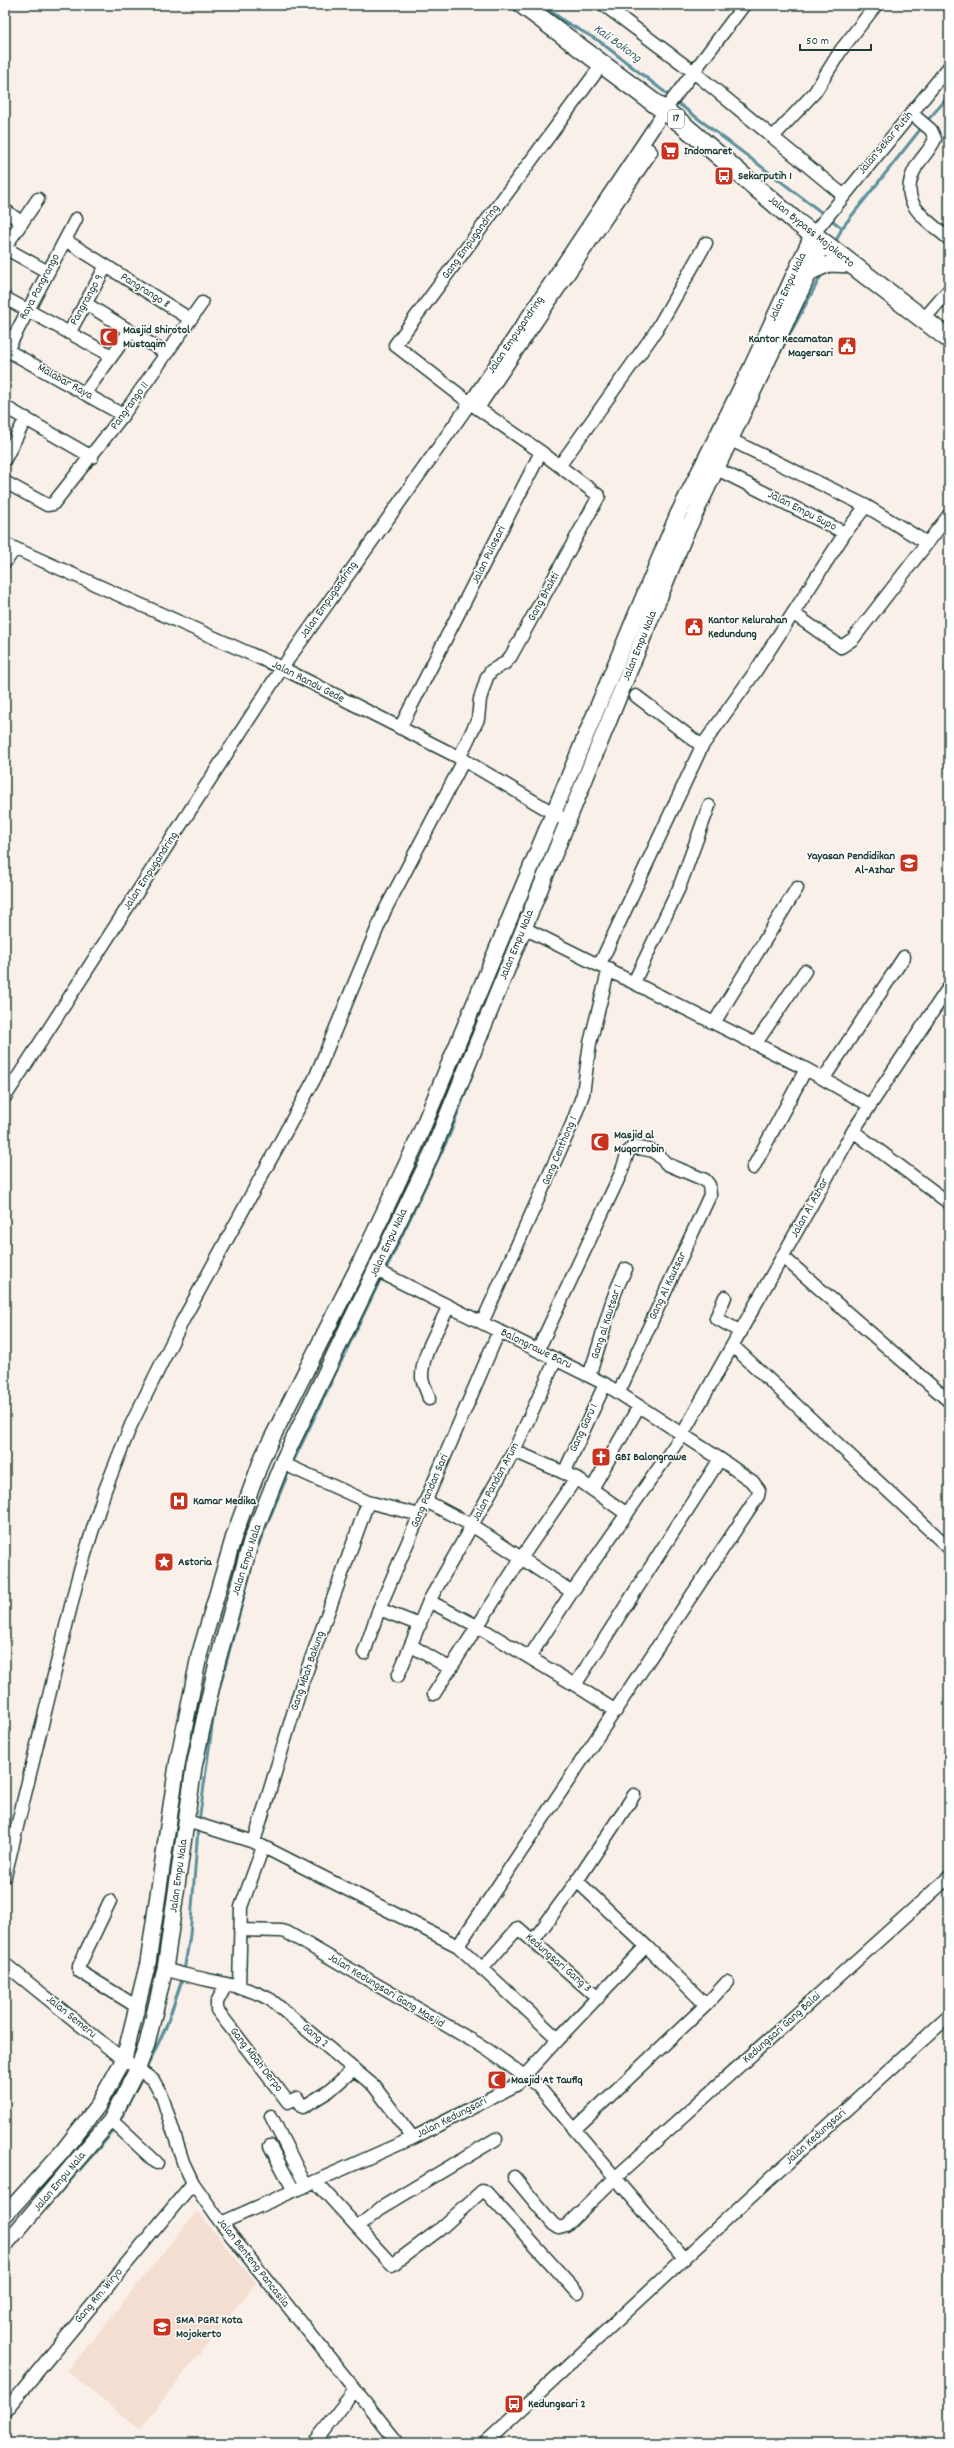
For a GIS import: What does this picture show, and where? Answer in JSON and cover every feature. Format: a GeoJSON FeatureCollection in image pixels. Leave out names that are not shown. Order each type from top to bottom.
{"type":"FeatureCollection","features":[{"type":"Feature","properties":{"kind":"highway","name":"Jalan Bypass Mojokerto"},"geometry":{"type":"LineString","coordinates":[[523,5],[603,63],[671,103],[824,243],[949,339]]}},
{"type":"Feature","properties":{"kind":"main road","name":"Jalan Empu Nala"},"geometry":{"type":"LineString","coordinates":[[5,2215],[62,2152],[97,2108],[124,2058],[139,2008],[157,1913],[177,1765],[199,1656],[234,1536],[264,1456],[360,1263],[418,1139],[552,813],[679,532],[696,512],[724,472],[824,243]]}},
{"type":"Feature","properties":{"kind":"main road","name":"Jalan Empu Nala"},"geometry":{"type":"LineString","coordinates":[[5,2245],[112,2120],[142,2071],[148,2037],[165,1969],[195,1822],[194,1767],[217,1663],[251,1541],[381,1272],[528,930],[568,821],[679,532],[682,506],[751,368],[824,243]]}},
{"type":"Feature","properties":{"kind":"main road"},"geometry":{"type":"LineString","coordinates":[[682,506],[696,512]]}},
{"type":"Feature","properties":{"kind":"main road"},"geometry":{"type":"LineString","coordinates":[[177,1765],[194,1767]]}},
{"type":"Feature","properties":{"kind":"street"},"geometry":{"type":"LineString","coordinates":[[604,5],[696,74],[843,195]]}},
{"type":"Feature","properties":{"kind":"street","name":"Jalan Empugandring"},"geometry":{"type":"LineString","coordinates":[[5,1097],[286,670],[474,406],[573,260],[646,146],[671,103],[696,74],[744,5]]}},
{"type":"Feature","properties":{"kind":"street"},"geometry":{"type":"LineString","coordinates":[[773,137],[814,92],[841,50],[876,5]]}},
{"type":"Feature","properties":{"kind":"street","name":"Gang Empugandring"},"geometry":{"type":"LineString","coordinates":[[474,406],[395,345],[603,63]]}},
{"type":"Feature","properties":{"kind":"street","name":"Jalan Sekar Putih"},"geometry":{"type":"LineString","coordinates":[[824,243],[843,195],[949,67]]}},
{"type":"Feature","properties":{"kind":"street"},"geometry":{"type":"LineString","coordinates":[[911,113],[931,130],[935,138],[914,172],[910,201],[915,210],[949,239]]}},
{"type":"Feature","properties":{"kind":"street"},"geometry":{"type":"LineString","coordinates":[[38,199],[5,248],[48,272]]}},
{"type":"Feature","properties":{"kind":"street"},"geometry":{"type":"LineString","coordinates":[[5,210],[22,223]]}},
{"type":"Feature","properties":{"kind":"street","name":"Raya Pangrango"},"geometry":{"type":"LineString","coordinates":[[6,351],[76,220]]}},
{"type":"Feature","properties":{"kind":"street","name":"Pangrango 8"},"geometry":{"type":"LineString","coordinates":[[65,240],[190,319]]}},
{"type":"Feature","properties":{"kind":"street"},"geometry":{"type":"LineString","coordinates":[[560,465],[656,331],[706,243]]}},
{"type":"Feature","properties":{"kind":"street","name":"Pangrango 9"},"geometry":{"type":"LineString","coordinates":[[69,333],[106,266]]}},
{"type":"Feature","properties":{"kind":"street"},"geometry":{"type":"LineString","coordinates":[[923,320],[949,290]]}},
{"type":"Feature","properties":{"kind":"street"},"geometry":{"type":"LineString","coordinates":[[5,298],[112,356]]}},
{"type":"Feature","properties":{"kind":"street"},"geometry":{"type":"LineString","coordinates":[[85,303],[167,354],[202,303]]}},
{"type":"Feature","properties":{"kind":"street"},"geometry":{"type":"LineString","coordinates":[[85,393],[130,331]]}},
{"type":"Feature","properties":{"kind":"street","name":"Malabar Raya"},"geometry":{"type":"LineString","coordinates":[[6,351],[123,415]]}},
{"type":"Feature","properties":{"kind":"street","name":"Pangrango 11"},"geometry":{"type":"LineString","coordinates":[[5,482],[47,505],[53,504],[92,457],[167,354]]}},
{"type":"Feature","properties":{"kind":"street"},"geometry":{"type":"LineString","coordinates":[[5,406],[92,457]]}},
{"type":"Feature","properties":{"kind":"street"},"geometry":{"type":"LineString","coordinates":[[474,406],[541,452]]}},
{"type":"Feature","properties":{"kind":"street"},"geometry":{"type":"LineString","coordinates":[[5,460],[26,418]]}},
{"type":"Feature","properties":{"kind":"street"},"geometry":{"type":"LineString","coordinates":[[736,442],[866,506],[927,542]]}},
{"type":"Feature","properties":{"kind":"street","name":"Gang Bhakti"},"geometry":{"type":"LineString","coordinates":[[461,759],[478,719],[480,698],[489,674],[511,656],[599,496],[541,452]]}},
{"type":"Feature","properties":{"kind":"street","name":"Jalan Pulosari"},"geometry":{"type":"LineString","coordinates":[[400,728],[541,452]]}},
{"type":"Feature","properties":{"kind":"street","name":"Jalan Empu Supo"},"geometry":{"type":"LineString","coordinates":[[724,472],[845,533],[866,506]]}},
{"type":"Feature","properties":{"kind":"street"},"geometry":{"type":"LineString","coordinates":[[794,614],[841,647],[853,639],[949,515]]}},
{"type":"Feature","properties":{"kind":"street","name":"Gang Centhong 1"},"geometry":{"type":"LineString","coordinates":[[482,1323],[574,1118],[583,1094],[590,1043],[604,966],[702,746],[794,614],[845,533]]}},
{"type":"Feature","properties":{"kind":"street"},"geometry":{"type":"LineString","coordinates":[[5,562],[10,546]]}},
{"type":"Feature","properties":{"kind":"street","name":"Jalan Randu Gede"},"geometry":{"type":"LineString","coordinates":[[10,546],[38,560],[286,670],[461,759],[568,821]]}},
{"type":"Feature","properties":{"kind":"street"},"geometry":{"type":"LineString","coordinates":[[636,696],[702,746]]}},
{"type":"Feature","properties":{"kind":"street"},"geometry":{"type":"LineString","coordinates":[[5,1876],[78,1577],[105,1490],[131,1425],[182,1322],[312,1085],[384,910],[461,759]]}},
{"type":"Feature","properties":{"kind":"street"},"geometry":{"type":"LineString","coordinates":[[634,982],[679,888],[709,806]]}},
{"type":"Feature","properties":{"kind":"street"},"geometry":{"type":"LineString","coordinates":[[714,1023],[797,888]]}},
{"type":"Feature","properties":{"kind":"street"},"geometry":{"type":"LineString","coordinates":[[528,930],[604,966],[756,1043],[824,1078],[869,1105]]}},
{"type":"Feature","properties":{"kind":"street"},"geometry":{"type":"LineString","coordinates":[[824,1078],[904,956]]}},
{"type":"Feature","properties":{"kind":"street"},"geometry":{"type":"LineString","coordinates":[[756,1043],[805,971]]}},
{"type":"Feature","properties":{"kind":"street","name":"Jalan Al Azhar"},"geometry":{"type":"LineString","coordinates":[[530,1656],[572,1592],[682,1435],[742,1332],[853,1131],[949,987]]}},
{"type":"Feature","properties":{"kind":"street"},"geometry":{"type":"LineString","coordinates":[[753,1168],[806,1069]]}},
{"type":"Feature","properties":{"kind":"street"},"geometry":{"type":"LineString","coordinates":[[853,1131],[949,1203]]}},
{"type":"Feature","properties":{"kind":"street","name":"Gang Al Kautsar"},"geometry":{"type":"LineString","coordinates":[[538,1350],[631,1148],[654,1152],[667,1164],[705,1180],[710,1190],[708,1202],[618,1392]]}},
{"type":"Feature","properties":{"kind":"street"},"geometry":{"type":"LineString","coordinates":[[783,1257],[949,1401]]}},
{"type":"Feature","properties":{"kind":"street","name":"Gang al Kautsar 1"},"geometry":{"type":"LineString","coordinates":[[589,1375],[600,1346],[616,1288],[626,1269]]}},
{"type":"Feature","properties":{"kind":"street","name":"Balongrawe Baru"},"geometry":{"type":"LineString","coordinates":[[381,1272],[448,1307],[605,1384],[682,1435],[720,1458],[753,1482],[759,1490],[758,1496],[616,1711]]}},
{"type":"Feature","properties":{"kind":"street"},"geometry":{"type":"LineString","coordinates":[[725,1297],[716,1318],[742,1332]]}},
{"type":"Feature","properties":{"kind":"street"},"geometry":{"type":"LineString","coordinates":[[429,1399],[427,1389],[422,1379],[425,1357],[448,1307]]}},
{"type":"Feature","properties":{"kind":"street","name":"Gang Pandan Sari"},"geometry":{"type":"LineString","coordinates":[[364,1653],[379,1609],[499,1331]]}},
{"type":"Feature","properties":{"kind":"street"},"geometry":{"type":"LineString","coordinates":[[733,1346],[949,1548]]}},
{"type":"Feature","properties":{"kind":"street","name":"Jalan Pandan Arum"},"geometry":{"type":"LineString","coordinates":[[398,1676],[412,1646],[429,1601],[473,1526],[514,1450],[556,1359]]}},
{"type":"Feature","properties":{"kind":"street","name":"Gang Garu 1"},"geometry":{"type":"LineString","coordinates":[[564,1473],[605,1384]]}},
{"type":"Feature","properties":{"kind":"street"},"geometry":{"type":"LineString","coordinates":[[592,1489],[639,1406]]}},
{"type":"Feature","properties":{"kind":"street"},"geometry":{"type":"LineString","coordinates":[[514,1450],[576,1478],[627,1514]]}},
{"type":"Feature","properties":{"kind":"street"},"geometry":{"type":"LineString","coordinates":[[575,1685],[720,1458]]}},
{"type":"Feature","properties":{"kind":"street"},"geometry":{"type":"LineString","coordinates":[[287,1465],[368,1502],[420,1515]]}},
{"type":"Feature","properties":{"kind":"street"},"geometry":{"type":"LineString","coordinates":[[434,1694],[522,1557],[576,1478]]}},
{"type":"Feature","properties":{"kind":"street"},"geometry":{"type":"LineString","coordinates":[[426,1500],[473,1526],[522,1557],[572,1592]]}},
{"type":"Feature","properties":{"kind":"street","name":"Gang Mbah Bakung"},"geometry":{"type":"LineString","coordinates":[[239,1988],[242,1900],[302,1684],[368,1502]]}},
{"type":"Feature","properties":{"kind":"street"},"geometry":{"type":"LineString","coordinates":[[429,1601],[530,1656],[616,1711],[458,1946]]}},
{"type":"Feature","properties":{"kind":"street"},"geometry":{"type":"LineString","coordinates":[[379,1609],[420,1625]]}},
{"type":"Feature","properties":{"kind":"street"},"geometry":{"type":"LineString","coordinates":[[412,1646],[451,1669]]}},
{"type":"Feature","properties":{"kind":"street"},"geometry":{"type":"LineString","coordinates":[[533,1941],[577,1881],[634,1795]]}},
{"type":"Feature","properties":{"kind":"street"},"geometry":{"type":"LineString","coordinates":[[195,1822],[258,1845],[458,1946],[482,1970],[558,2039]]}},
{"type":"Feature","properties":{"kind":"street","name":"Kedungsari Gang Balai"},"geometry":{"type":"LineString","coordinates":[[514,2177],[553,2224],[559,2228],[566,2226],[615,2178],[949,1877]]}},
{"type":"Feature","properties":{"kind":"street"},"geometry":{"type":"LineString","coordinates":[[577,1881],[706,2005]]}},
{"type":"Feature","properties":{"kind":"street"},"geometry":{"type":"LineString","coordinates":[[110,1901],[79,1966],[79,1971],[139,2008]]}},
{"type":"Feature","properties":{"kind":"street","name":"Kedungsari Gang 3"},"geometry":{"type":"LineString","coordinates":[[482,1970],[518,1928],[598,1998]]}},
{"type":"Feature","properties":{"kind":"street","name":"Jalan Kedungsari Gang Masjid"},"geometry":{"type":"LineString","coordinates":[[240,1930],[282,1931],[288,1933],[485,2048],[523,2078]]}},
{"type":"Feature","properties":{"kind":"street","name":"Jalan Kedungsari"},"geometry":{"type":"LineString","coordinates":[[221,2223],[413,2138],[516,2085],[646,1946]]}},
{"type":"Feature","properties":{"kind":"street","name":"Jalan Semeru"},"geometry":{"type":"LineString","coordinates":[[5,1964],[142,2071]]}},
{"type":"Feature","properties":{"kind":"street","name":"Gang 2"},"geometry":{"type":"LineString","coordinates":[[165,1969],[239,1988],[272,2000],[354,2069],[382,2095],[413,2138]]}},
{"type":"Feature","properties":{"kind":"street"},"geometry":{"type":"LineString","coordinates":[[576,2128],[706,2005],[727,1982]]}},
{"type":"Feature","properties":{"kind":"street","name":"Gang Mbah Derpo"},"geometry":{"type":"LineString","coordinates":[[226,1985],[217,2002],[217,2010],[288,2102],[297,2098],[303,2106],[329,2091],[354,2069]]}},
{"type":"Feature","properties":{"kind":"street","name":"Jalan Kedungsari"},"geometry":{"type":"LineString","coordinates":[[486,2443],[949,2016]]}},
{"type":"Feature","properties":{"kind":"street","name":"Jalan Benteng Pancasila"},"geometry":{"type":"LineString","coordinates":[[142,2071],[153,2080],[162,2096],[183,2162],[193,2183],[221,2223],[398,2443]]}},
{"type":"Feature","properties":{"kind":"street"},"geometry":{"type":"LineString","coordinates":[[523,2078],[540,2088],[576,2128],[615,2178],[684,2259]]}},
{"type":"Feature","properties":{"kind":"street"},"geometry":{"type":"LineString","coordinates":[[272,2116],[311,2184],[358,2227],[392,2264],[439,2230],[484,2191],[578,2293]]}},
{"type":"Feature","properties":{"kind":"street"},"geometry":{"type":"LineString","coordinates":[[112,2120],[157,2162]]}},
{"type":"Feature","properties":{"kind":"street"},"geometry":{"type":"LineString","coordinates":[[358,2227],[381,2208],[496,2139]]}},
{"type":"Feature","properties":{"kind":"street"},"geometry":{"type":"LineString","coordinates":[[270,2146],[294,2191]]}},
{"type":"Feature","properties":{"kind":"street","name":"Gang Rm. Wiryo"},"geometry":{"type":"LineString","coordinates":[[5,2411],[193,2183]]}},
{"type":"Feature","properties":{"kind":"street"},"geometry":{"type":"LineString","coordinates":[[314,2443],[355,2390]]}},
{"type":"Feature","properties":{"kind":"shaded area","name":"SMA PGRI Kota Mojokerto"},"geometry":{"type":"Polygon","coordinates":[[[197,2211],[256,2283],[139,2430],[67,2371],[197,2211]]]}},
{"type":"Feature","properties":{"kind":"waterway","name":"Kali Bokong"},"geometry":{"type":"LineString","coordinates":[[543,5],[564,21],[599,41],[671,97]]}},
{"type":"Feature","properties":{"kind":"waterway"},"geometry":{"type":"LineString","coordinates":[[926,122],[949,96]]}},
{"type":"Feature","properties":{"kind":"waterway"},"geometry":{"type":"LineString","coordinates":[[675,101],[825,215]]}},
{"type":"Feature","properties":{"kind":"waterway"},"geometry":{"type":"LineString","coordinates":[[835,243],[842,228],[923,126]]}},
{"type":"Feature","properties":{"kind":"waterway"},"geometry":{"type":"LineString","coordinates":[[829,218],[842,228]]}},
{"type":"Feature","properties":{"kind":"waterway"},"geometry":{"type":"LineString","coordinates":[[776,360],[823,272]]}},
{"type":"Feature","properties":{"kind":"waterway"},"geometry":{"type":"LineString","coordinates":[[385,1271],[450,1134],[477,1062]]}},
{"type":"Feature","properties":{"kind":"waterway"},"geometry":{"type":"LineString","coordinates":[[292,1464],[382,1276]]}},
{"type":"Feature","properties":{"kind":"waterway"},"geometry":{"type":"LineString","coordinates":[[255,1553],[290,1469]]}},
{"type":"Feature","properties":{"kind":"waterway"},"geometry":{"type":"LineString","coordinates":[[217,1697],[251,1570]]}},
{"type":"Feature","properties":{"kind":"waterway"},"geometry":{"type":"LineString","coordinates":[[199,1822],[215,1705]]}},
{"type":"Feature","properties":{"kind":"waterway"},"geometry":{"type":"LineString","coordinates":[[184,1971],[190,1935],[198,1828]]}},
{"type":"Feature","properties":{"kind":"waterway"},"geometry":{"type":"LineString","coordinates":[[145,2071],[166,2027],[183,1977]]}},
{"type":"Feature","properties":{"kind":"waterway"},"geometry":{"type":"LineString","coordinates":[[121,2118],[142,2077]]}},
{"type":"Feature","properties":{"kind":"waterway"},"geometry":{"type":"LineString","coordinates":[[54,2199],[113,2132]]}},
{"type":"Feature","properties":{"kind":"place","name":"Indomaret"},"geometry":{"type":"Point","coordinates":[670,151]}},
{"type":"Feature","properties":{"kind":"place","name":"Sekarputih 1"},"geometry":{"type":"Point","coordinates":[724,176]}},
{"type":"Feature","properties":{"kind":"place","name":"Masjid Shirotol Mustaqim"},"geometry":{"type":"Point","coordinates":[109,337]}},
{"type":"Feature","properties":{"kind":"place","name":"Kantor Kecamatan Magersari"},"geometry":{"type":"Point","coordinates":[847,346]}},
{"type":"Feature","properties":{"kind":"place","name":"Kantor Kelurahan Kedundung"},"geometry":{"type":"Point","coordinates":[694,627]}},
{"type":"Feature","properties":{"kind":"place","name":"Yayasan Pendidikan Al-Azhar"},"geometry":{"type":"Point","coordinates":[909,863]}},
{"type":"Feature","properties":{"kind":"place","name":"Masjid al Muqorrobin"},"geometry":{"type":"Point","coordinates":[600,1142]}},
{"type":"Feature","properties":{"kind":"place","name":"GBI Balongrawe"},"geometry":{"type":"Point","coordinates":[601,1457]}},
{"type":"Feature","properties":{"kind":"place","name":"Kamar Medika"},"geometry":{"type":"Point","coordinates":[179,1501]}},
{"type":"Feature","properties":{"kind":"place","name":"Astoria"},"geometry":{"type":"Point","coordinates":[164,1562]}},
{"type":"Feature","properties":{"kind":"place","name":"Masjid At Taufiq"},"geometry":{"type":"Point","coordinates":[497,2080]}},
{"type":"Feature","properties":{"kind":"place","name":"SMA PGRI Kota Mojokerto"},"geometry":{"type":"Point","coordinates":[162,2327]}},
{"type":"Feature","properties":{"kind":"place","name":"Kedungsari 2"},"geometry":{"type":"Point","coordinates":[514,2404]}}]}
